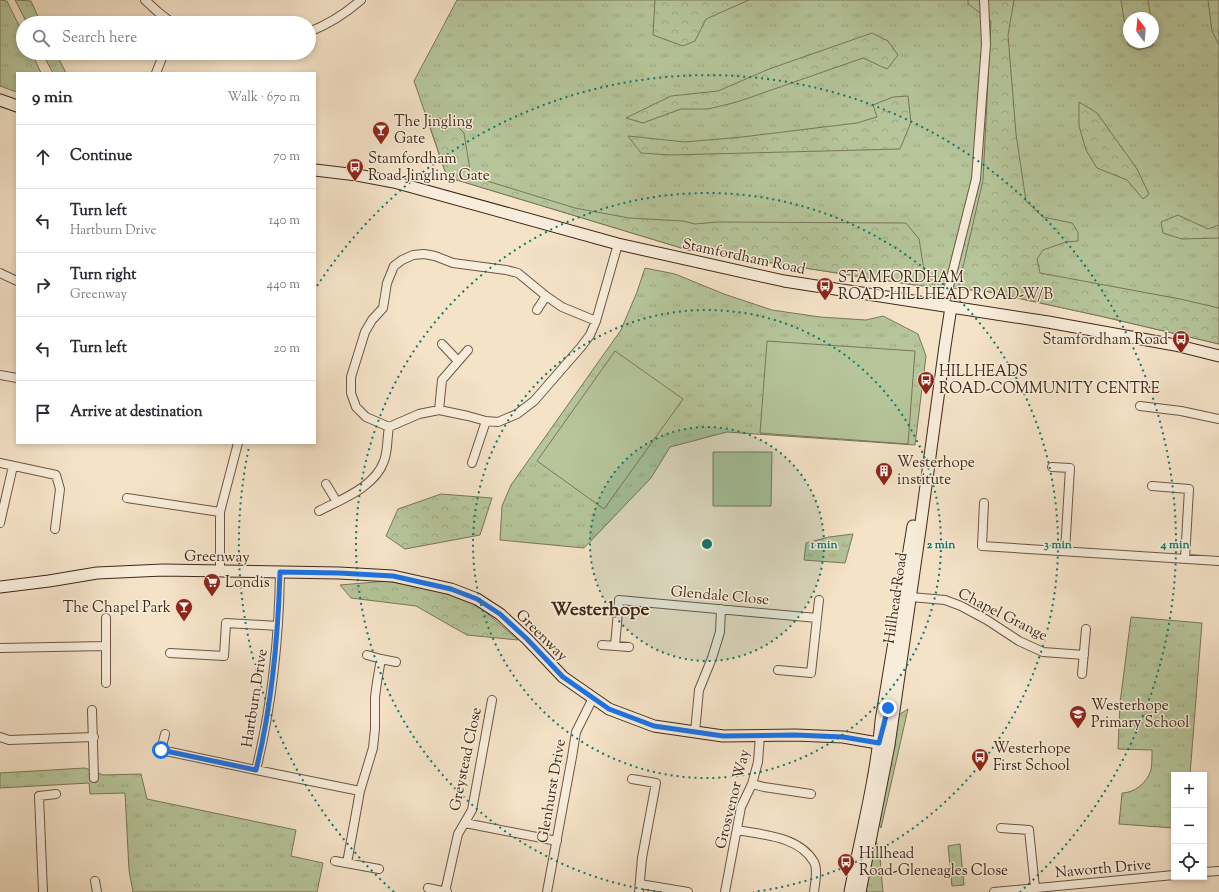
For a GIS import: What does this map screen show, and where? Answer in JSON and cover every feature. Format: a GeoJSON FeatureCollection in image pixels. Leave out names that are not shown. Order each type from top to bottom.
{"type":"FeatureCollection","features":[{"type":"Feature","properties":{"kind":"street"},"geometry":{"type":"LineString","coordinates":[[145,0],[163,16]]}},
{"type":"Feature","properties":{"kind":"street"},"geometry":{"type":"LineString","coordinates":[[316,28],[339,17],[361,0]]}},
{"type":"Feature","properties":{"kind":"street"},"geometry":{"type":"LineString","coordinates":[[948,306],[976,179],[986,44],[984,0]]}},
{"type":"Feature","properties":{"kind":"street"},"geometry":{"type":"LineString","coordinates":[[156,72],[161,60]]}},
{"type":"Feature","properties":{"kind":"street"},"geometry":{"type":"LineString","coordinates":[[0,100],[16,106]]}},
{"type":"Feature","properties":{"kind":"street","name":"Stamfordham Road"},"geometry":{"type":"LineString","coordinates":[[316,170],[357,175],[394,182],[618,244],[784,281],[1070,326],[1175,345],[1219,356]]}},
{"type":"Feature","properties":{"kind":"street"},"geometry":{"type":"LineString","coordinates":[[596,321],[562,307],[518,273],[453,263],[424,254],[413,255],[394,266],[387,283],[383,308],[372,320],[365,332],[351,377],[351,393],[356,407],[366,418],[389,427],[419,414],[439,410],[486,421],[498,422],[517,414],[534,401],[582,347],[590,334],[596,321],[618,244]]}},
{"type":"Feature","properties":{"kind":"street"},"geometry":{"type":"LineString","coordinates":[[0,273],[16,281]]}},
{"type":"Feature","properties":{"kind":"street"},"geometry":{"type":"LineString","coordinates":[[537,310],[546,296]]}},
{"type":"Feature","properties":{"kind":"street","name":"Hillhead Road"},"geometry":{"type":"LineString","coordinates":[[860,892],[884,744],[896,695],[911,597],[945,346],[948,306]]}},
{"type":"Feature","properties":{"kind":"street"},"geometry":{"type":"LineString","coordinates":[[442,344],[458,361]]}},
{"type":"Feature","properties":{"kind":"street"},"geometry":{"type":"LineString","coordinates":[[439,410],[442,380],[468,350]]}},
{"type":"Feature","properties":{"kind":"street"},"geometry":{"type":"LineString","coordinates":[[850,892],[874,777],[884,744],[881,721],[913,532],[931,407],[941,374]]}},
{"type":"Feature","properties":{"kind":"street"},"geometry":{"type":"LineString","coordinates":[[0,375],[16,378]]}},
{"type":"Feature","properties":{"kind":"street"},"geometry":{"type":"LineString","coordinates":[[1140,406],[1182,411],[1219,419]]}},
{"type":"Feature","properties":{"kind":"street"},"geometry":{"type":"LineString","coordinates":[[472,463],[486,421]]}},
{"type":"Feature","properties":{"kind":"street"},"geometry":{"type":"LineString","coordinates":[[319,511],[356,492],[376,476],[385,460],[389,427]]}},
{"type":"Feature","properties":{"kind":"street"},"geometry":{"type":"LineString","coordinates":[[220,571],[220,512],[238,444]]}},
{"type":"Feature","properties":{"kind":"street"},"geometry":{"type":"LineString","coordinates":[[0,463],[56,475],[60,488],[55,529]]}},
{"type":"Feature","properties":{"kind":"street"},"geometry":{"type":"LineString","coordinates":[[0,523],[13,466]]}},
{"type":"Feature","properties":{"kind":"street"},"geometry":{"type":"LineString","coordinates":[[1052,467],[1070,468],[1065,551]]}},
{"type":"Feature","properties":{"kind":"street"},"geometry":{"type":"LineString","coordinates":[[326,484],[337,502]]}},
{"type":"Feature","properties":{"kind":"street"},"geometry":{"type":"LineString","coordinates":[[1152,486],[1189,489],[1184,558]]}},
{"type":"Feature","properties":{"kind":"street"},"geometry":{"type":"LineString","coordinates":[[127,498],[220,512]]}},
{"type":"Feature","properties":{"kind":"street"},"geometry":{"type":"LineString","coordinates":[[984,503],[982,546],[1219,561]]}},
{"type":"Feature","properties":{"kind":"street","name":"Greenway"},"geometry":{"type":"LineString","coordinates":[[0,587],[97,573],[163,570],[339,573],[393,576],[451,589],[477,599],[500,614],[527,639],[563,677],[609,709],[654,726],[723,736],[795,735],[843,737],[884,744]]}},
{"type":"Feature","properties":{"kind":"street","name":"Hartburn Drive"},"geometry":{"type":"LineString","coordinates":[[280,572],[278,626],[272,686],[264,739],[256,770],[360,791]]}},
{"type":"Feature","properties":{"kind":"street"},"geometry":{"type":"LineString","coordinates":[[903,587],[906,593],[911,597]]}},
{"type":"Feature","properties":{"kind":"street"},"geometry":{"type":"LineString","coordinates":[[900,604],[906,598],[911,597]]}},
{"type":"Feature","properties":{"kind":"street","name":"Chapel Grange"},"geometry":{"type":"LineString","coordinates":[[911,597],[945,600],[961,606],[987,620],[1018,641],[1043,652],[1084,655]]}},
{"type":"Feature","properties":{"kind":"street","name":"Glendale Close"},"geometry":{"type":"LineString","coordinates":[[615,646],[619,600],[817,618]]}},
{"type":"Feature","properties":{"kind":"street"},"geometry":{"type":"LineString","coordinates":[[778,670],[811,673],[818,600]]}},
{"type":"Feature","properties":{"kind":"street"},"geometry":{"type":"LineString","coordinates":[[695,732],[699,690],[712,658],[720,632],[721,609]]}},
{"type":"Feature","properties":{"kind":"street"},"geometry":{"type":"LineString","coordinates":[[106,618],[106,683]]}},
{"type":"Feature","properties":{"kind":"street"},"geometry":{"type":"LineString","coordinates":[[170,653],[224,656],[226,623],[278,626]]}},
{"type":"Feature","properties":{"kind":"street"},"geometry":{"type":"LineString","coordinates":[[1082,674],[1086,629]]}},
{"type":"Feature","properties":{"kind":"street"},"geometry":{"type":"LineString","coordinates":[[602,645],[629,647]]}},
{"type":"Feature","properties":{"kind":"street"},"geometry":{"type":"LineString","coordinates":[[0,648],[106,646]]}},
{"type":"Feature","properties":{"kind":"street"},"geometry":{"type":"LineString","coordinates":[[367,655],[396,662]]}},
{"type":"Feature","properties":{"kind":"street"},"geometry":{"type":"LineString","coordinates":[[347,863],[360,791],[373,748],[375,729],[375,697],[381,659]]}},
{"type":"Feature","properties":{"kind":"street","name":"Glenhurst Drive"},"geometry":{"type":"LineString","coordinates":[[547,892],[576,732],[593,698]]}},
{"type":"Feature","properties":{"kind":"street","name":"Greystead Close"},"geometry":{"type":"LineString","coordinates":[[428,888],[446,892],[458,834],[472,810],[492,700]]}},
{"type":"Feature","properties":{"kind":"street"},"geometry":{"type":"LineString","coordinates":[[92,710],[94,737],[94,778]]}},
{"type":"Feature","properties":{"kind":"street"},"geometry":{"type":"LineString","coordinates":[[165,734],[161,750],[256,770]]}},
{"type":"Feature","properties":{"kind":"street","name":"Grosvenor Way"},"geometry":{"type":"LineString","coordinates":[[724,892],[741,808],[752,784],[758,762],[760,735]]}},
{"type":"Feature","properties":{"kind":"street"},"geometry":{"type":"LineString","coordinates":[[0,737],[9,740],[94,737]]}},
{"type":"Feature","properties":{"kind":"street"},"geometry":{"type":"LineString","coordinates":[[632,779],[656,783],[642,858],[639,888],[688,892]]}},
{"type":"Feature","properties":{"kind":"street"},"geometry":{"type":"LineString","coordinates":[[752,784],[811,794]]}},
{"type":"Feature","properties":{"kind":"street"},"geometry":{"type":"LineString","coordinates":[[43,892],[39,796],[56,794]]}},
{"type":"Feature","properties":{"kind":"street"},"geometry":{"type":"LineString","coordinates":[[465,823],[556,841]]}},
{"type":"Feature","properties":{"kind":"street","name":"Naworth Drive"},"geometry":{"type":"LineString","coordinates":[[1001,828],[1029,830],[1035,888]]}},
{"type":"Feature","properties":{"kind":"street"},"geometry":{"type":"LineString","coordinates":[[737,830],[787,840],[802,848],[814,863],[816,880],[814,892]]}},
{"type":"Feature","properties":{"kind":"street"},"geometry":{"type":"LineString","coordinates":[[336,861],[379,869]]}},
{"type":"Feature","properties":{"kind":"street"},"geometry":{"type":"LineString","coordinates":[[1207,872],[1219,871]]}},
{"type":"Feature","properties":{"kind":"street","name":"Naworth Drive"},"geometry":{"type":"LineString","coordinates":[[994,892],[1171,875]]}},
{"type":"Feature","properties":{"kind":"street"},"geometry":{"type":"LineString","coordinates":[[95,882],[97,892]]}},
{"type":"Feature","properties":{"kind":"green space"},"geometry":{"type":"Polygon","coordinates":[[[0,0],[7,1],[16,20],[16,60],[35,60],[41,72],[16,72],[16,92],[0,86],[0,0]]]}},
{"type":"Feature","properties":{"kind":"green space"},"geometry":{"type":"Polygon","coordinates":[[[15,0],[31,1],[38,16],[23,16],[15,0]]]}},
{"type":"Feature","properties":{"kind":"green space"},"geometry":{"type":"Polygon","coordinates":[[[457,0],[1219,0],[1219,344],[985,291],[915,285],[688,250],[447,177],[414,81],[457,0]]]}},
{"type":"Feature","properties":{"kind":"green space"},"geometry":{"type":"Polygon","coordinates":[[[655,0],[749,0],[706,19],[695,41],[683,46],[653,35],[655,0]]]}},
{"type":"Feature","properties":{"kind":"green space"},"geometry":{"type":"Polygon","coordinates":[[[968,0],[1014,0],[1008,35],[1016,134],[1026,201],[1043,217],[1072,223],[1078,232],[1078,241],[1066,242],[1043,250],[1037,259],[1040,273],[1180,299],[1219,308],[1219,344],[985,291],[958,289],[983,180],[991,21],[968,4],[968,0]]]}},
{"type":"Feature","properties":{"kind":"green space"},"geometry":{"type":"Polygon","coordinates":[[[1121,0],[1148,0],[1150,12],[1123,13],[1121,0]]]}},
{"type":"Feature","properties":{"kind":"green space"},"geometry":{"type":"Polygon","coordinates":[[[1208,0],[1219,0],[1219,45],[1212,31],[1208,0]]]}},
{"type":"Feature","properties":{"kind":"green space"},"geometry":{"type":"Polygon","coordinates":[[[872,33],[888,41],[898,55],[887,69],[863,58],[737,102],[708,109],[681,109],[643,123],[626,118],[671,96],[718,91],[769,69],[872,33]]]}},
{"type":"Feature","properties":{"kind":"green space"},"geometry":{"type":"Polygon","coordinates":[[[1134,48],[1146,48],[1138,50],[1134,48]]]}},
{"type":"Feature","properties":{"kind":"green space"},"geometry":{"type":"Polygon","coordinates":[[[46,60],[60,60],[66,72],[52,72],[46,60]]]}},
{"type":"Feature","properties":{"kind":"green space"},"geometry":{"type":"Polygon","coordinates":[[[908,96],[911,122],[900,149],[671,155],[641,153],[628,136],[685,142],[742,137],[857,123],[877,117],[873,105],[893,97],[908,96]]]}},
{"type":"Feature","properties":{"kind":"green space"},"geometry":{"type":"Polygon","coordinates":[[[1079,102],[1097,113],[1137,169],[1149,194],[1143,199],[1127,180],[1097,168],[1086,150],[1079,126],[1079,102]]]}},
{"type":"Feature","properties":{"kind":"green space"},"geometry":{"type":"Polygon","coordinates":[[[437,118],[451,120],[464,133],[471,176],[575,208],[629,218],[683,221],[695,224],[717,222],[906,223],[919,239],[924,270],[936,287],[688,250],[447,177],[428,121],[437,118]]]}},
{"type":"Feature","properties":{"kind":"green space"},"geometry":{"type":"Polygon","coordinates":[[[1178,215],[1208,229],[1219,225],[1219,238],[1182,239],[1163,233],[1161,222],[1178,215]]]}},
{"type":"Feature","properties":{"kind":"green space"},"geometry":{"type":"Polygon","coordinates":[[[645,268],[675,274],[724,294],[772,310],[820,317],[866,320],[883,316],[918,334],[926,356],[915,445],[727,432],[670,447],[651,478],[584,548],[500,540],[502,506],[511,485],[621,330],[637,292],[645,268]]]}},
{"type":"Feature","properties":{"kind":"green space"},"geometry":{"type":"Polygon","coordinates":[[[767,341],[915,351],[908,444],[760,433],[767,341]]]}},
{"type":"Feature","properties":{"kind":"green space"},"geometry":{"type":"Polygon","coordinates":[[[615,351],[683,399],[604,509],[537,461],[615,351]]]}},
{"type":"Feature","properties":{"kind":"green space"},"geometry":{"type":"Polygon","coordinates":[[[713,452],[772,452],[771,506],[713,506],[713,452]]]}},
{"type":"Feature","properties":{"kind":"green space"},"geometry":{"type":"Polygon","coordinates":[[[441,494],[492,498],[480,535],[405,549],[386,536],[398,509],[441,494]]]}},
{"type":"Feature","properties":{"kind":"green space"},"geometry":{"type":"Polygon","coordinates":[[[853,534],[845,563],[804,560],[806,543],[829,537],[853,534]]]}},
{"type":"Feature","properties":{"kind":"green space"},"geometry":{"type":"Polygon","coordinates":[[[387,581],[441,592],[480,607],[518,640],[467,635],[416,606],[351,598],[340,585],[387,581]]]}},
{"type":"Feature","properties":{"kind":"green space"},"geometry":{"type":"Polygon","coordinates":[[[1131,617],[1202,623],[1190,772],[1171,772],[1171,828],[1119,824],[1122,793],[1127,793],[1143,783],[1149,775],[1152,763],[1152,750],[1118,749],[1120,703],[1131,617]]]}},
{"type":"Feature","properties":{"kind":"green space"},"geometry":{"type":"Polygon","coordinates":[[[908,709],[881,828],[878,821],[897,716],[908,709]]]}},
{"type":"Feature","properties":{"kind":"green space"},"geometry":{"type":"Polygon","coordinates":[[[85,768],[103,775],[141,774],[147,799],[296,830],[291,856],[323,863],[317,892],[133,892],[129,870],[125,793],[90,794],[89,783],[0,788],[0,773],[85,768]]]}},
{"type":"Feature","properties":{"kind":"green space"},"geometry":{"type":"Polygon","coordinates":[[[874,838],[879,847],[883,892],[864,892],[874,838]]]}},
{"type":"Feature","properties":{"kind":"green space"},"geometry":{"type":"Polygon","coordinates":[[[960,844],[964,885],[952,886],[948,846],[960,844]]]}},
{"type":"Feature","properties":{"kind":"place","name":"The Jingling Gate"},"geometry":{"type":"Point","coordinates":[381,145]}},
{"type":"Feature","properties":{"kind":"place","name":"Stamfordham Road-Jingling Gate"},"geometry":{"type":"Point","coordinates":[355,182]}},
{"type":"Feature","properties":{"kind":"place","name":"STAMFORDHAM ROAD-HILLHEAD ROAD-W/B"},"geometry":{"type":"Point","coordinates":[825,301]}},
{"type":"Feature","properties":{"kind":"place","name":"Stamfordham Road"},"geometry":{"type":"Point","coordinates":[1181,354]}},
{"type":"Feature","properties":{"kind":"place","name":"HILLHEADS ROAD-COMMUNITY CENTRE"},"geometry":{"type":"Point","coordinates":[926,395]}},
{"type":"Feature","properties":{"kind":"place","name":"Westerhope institute"},"geometry":{"type":"Point","coordinates":[884,486]}},
{"type":"Feature","properties":{"kind":"place","name":"Londis"},"geometry":{"type":"Point","coordinates":[212,597]}},
{"type":"Feature","properties":{"kind":"place","name":"The Chapel Park"},"geometry":{"type":"Point","coordinates":[184,622]}},
{"type":"Feature","properties":{"kind":"place","name":"Westerhope Primary School"},"geometry":{"type":"Point","coordinates":[1078,729]}},
{"type":"Feature","properties":{"kind":"place","name":"Westerhope First School"},"geometry":{"type":"Point","coordinates":[980,772]}},
{"type":"Feature","properties":{"kind":"place","name":"Hillhead Road-Gleneagles Close"},"geometry":{"type":"Point","coordinates":[846,877]}},
{"type":"Feature","properties":{"kind":"district","name":"Westerhope"},"geometry":{"type":"Point","coordinates":[600,608]}},
{"type":"Feature","properties":{"kind":"route"},"geometry":{"type":"LineString","coordinates":[[161,750],[256,770],[264,739],[272,686],[278,626],[280,572],[393,576],[451,589],[477,599],[500,614],[527,639],[563,677],[609,709],[654,726],[723,736],[795,735],[843,737],[879,743],[888,708]]}}]}
